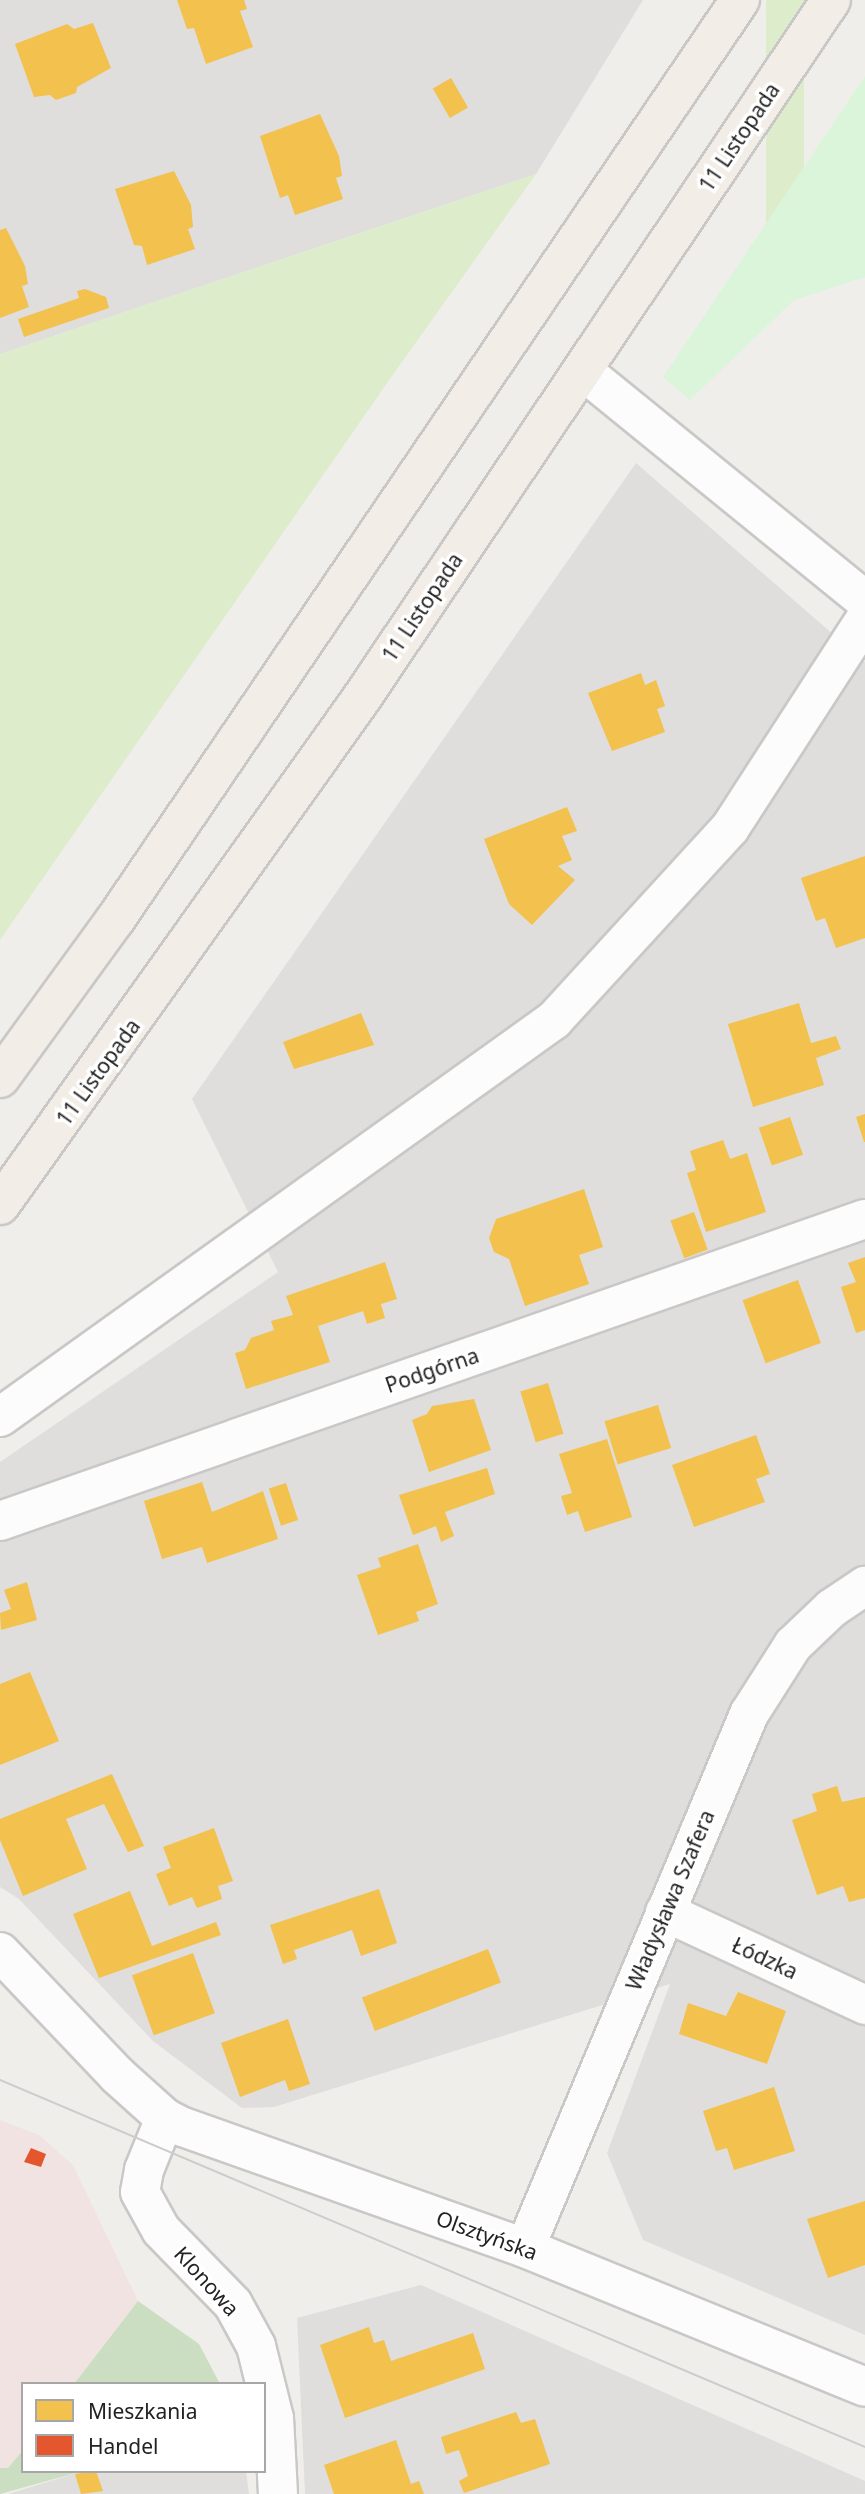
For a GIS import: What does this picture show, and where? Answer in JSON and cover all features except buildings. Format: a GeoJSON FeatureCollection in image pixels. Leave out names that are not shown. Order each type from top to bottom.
{"type":"FeatureCollection","features":[{"type":"Feature","properties":{"kind":"main road"},"geometry":{"type":"LineString","coordinates":[[0,1078],[115,920],[740,0]]}},
{"type":"Feature","properties":{"kind":"main road","name":"11 Listopada"},"geometry":{"type":"LineString","coordinates":[[0,1205],[337,733],[831,0]]}},
{"type":"Feature","properties":{"kind":"street"},"geometry":{"type":"LineString","coordinates":[[583,371],[865,600]]}},
{"type":"Feature","properties":{"kind":"street"},"geometry":{"type":"LineString","coordinates":[[0,1417],[554,1020],[730,828],[865,619]]}},
{"type":"Feature","properties":{"kind":"street","name":"Podgórna"},"geometry":{"type":"LineString","coordinates":[[0,1521],[865,1219]]}},
{"type":"Feature","properties":{"kind":"street","name":"Władysława Szafera"},"geometry":{"type":"LineString","coordinates":[[525,2248],[749,1714],[793,1645],[832,1608],[865,1586]]}},
{"type":"Feature","properties":{"kind":"street","name":"Łódzka"},"geometry":{"type":"LineString","coordinates":[[665,1912],[865,2005]]}},
{"type":"Feature","properties":{"kind":"street","name":"Olsztyńska"},"geometry":{"type":"LineString","coordinates":[[0,1952],[117,2076],[165,2118],[525,2248],[865,2387]]}},
{"type":"Feature","properties":{"kind":"street","name":"Klonowa"},"geometry":{"type":"LineString","coordinates":[[165,2118],[148,2157],[141,2192],[162,2230],[233,2304],[256,2346],[265,2382]]}},
{"type":"Feature","properties":{"kind":"street","name":"Klonowa"},"geometry":{"type":"LineString","coordinates":[[266,2386],[274,2418],[278,2494]]}},
{"type":"Feature","properties":{"kind":"shaded area"},"geometry":{"type":"Polygon","coordinates":[[[0,0],[643,0],[536,174],[0,354],[0,0]]]}},
{"type":"Feature","properties":{"kind":"shaded area"},"geometry":{"type":"Polygon","coordinates":[[[636,463],[865,662],[865,2335],[643,2240],[607,2153],[670,1984],[274,2107],[242,2108],[153,2041],[19,1899],[0,1887],[0,1462],[278,1272],[192,1099],[636,463]]]}},
{"type":"Feature","properties":{"kind":"shaded area"},"geometry":{"type":"Polygon","coordinates":[[[0,2120],[39,2135],[73,2165],[138,2301],[76,2382],[21,2382],[21,2452],[8,2468],[0,2468],[0,2120]]]}},
{"type":"Feature","properties":{"kind":"shaded area"},"geometry":{"type":"Polygon","coordinates":[[[421,2285],[865,2481],[865,2494],[305,2494],[297,2318],[421,2285]]]}},
{"type":"Feature","properties":{"kind":"shaded area"},"geometry":{"type":"Polygon","coordinates":[[[76,2473],[246,2473],[249,2494],[8,2494],[76,2473]]]}},
{"type":"Feature","properties":{"kind":"green space"},"geometry":{"type":"Polygon","coordinates":[[[766,0],[804,0],[804,292],[766,292],[766,0]]]}},
{"type":"Feature","properties":{"kind":"green space"},"geometry":{"type":"Polygon","coordinates":[[[865,76],[865,277],[794,300],[690,400],[663,377],[865,76]]]}},
{"type":"Feature","properties":{"kind":"green space"},"geometry":{"type":"Polygon","coordinates":[[[536,174],[392,376],[0,940],[0,354],[536,174]]]}},
{"type":"Feature","properties":{"kind":"green space"},"geometry":{"type":"Polygon","coordinates":[[[138,2301],[199,2344],[219,2382],[76,2382],[138,2301]]]}},
{"type":"Feature","properties":{"kind":"green space"},"geometry":{"type":"Polygon","coordinates":[[[21,2452],[21,2473],[76,2473],[0,2494],[0,2468],[8,2468],[21,2452]]]}},
{"type":"Feature","properties":{"kind":"tram line"},"geometry":{"type":"LineString","coordinates":[[0,2080],[865,2447]]}}]}
